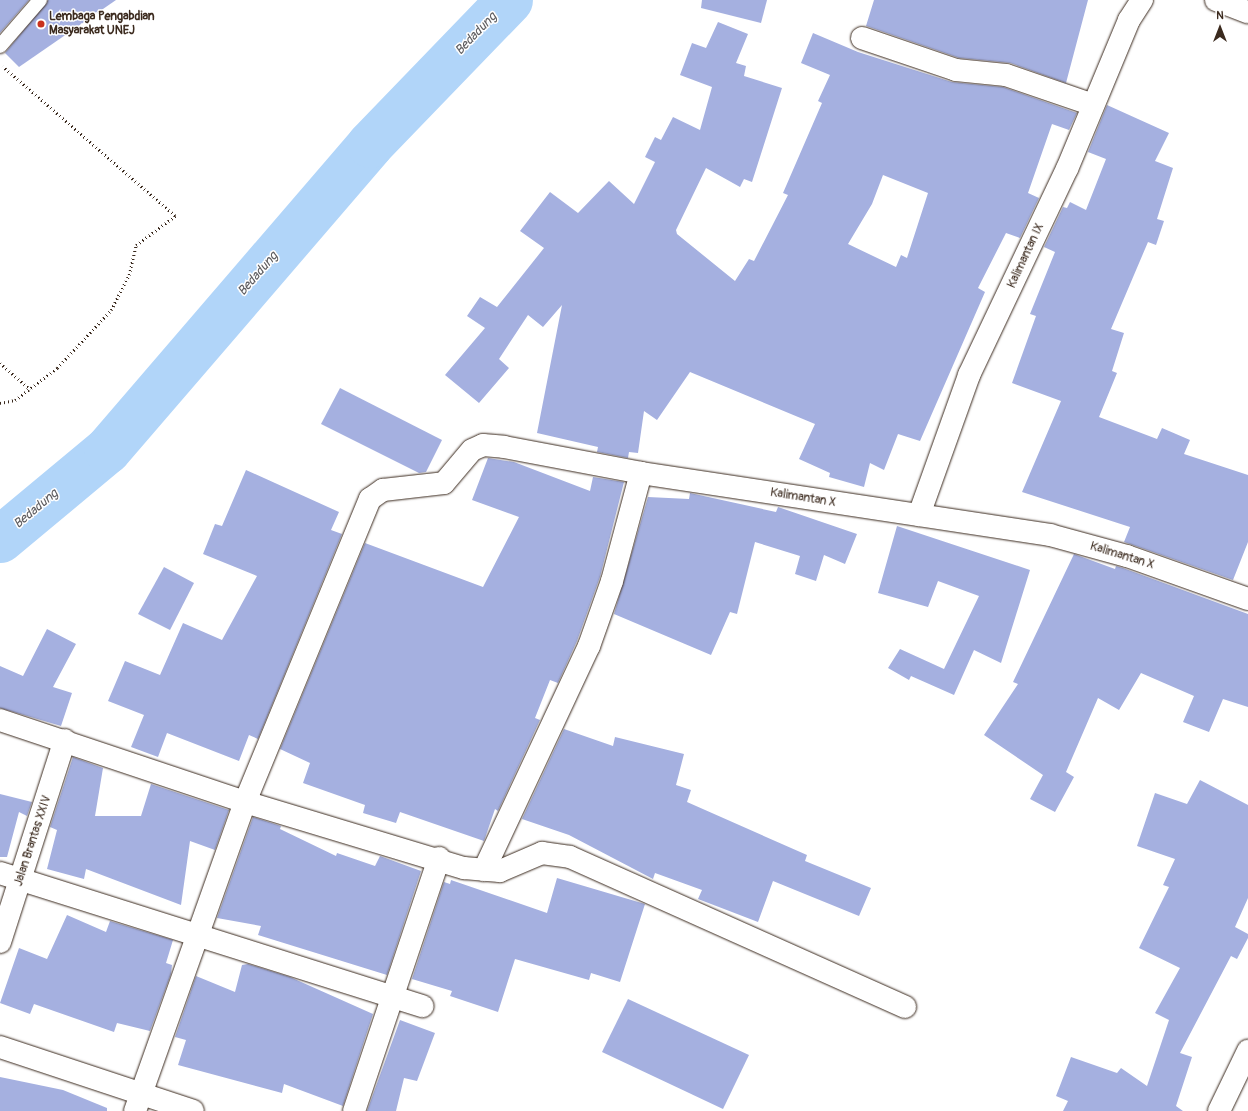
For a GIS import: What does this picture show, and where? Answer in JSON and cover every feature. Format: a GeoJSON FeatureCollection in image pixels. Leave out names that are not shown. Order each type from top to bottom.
{"type":"FeatureCollection","features":[{"type":"Feature","properties":{"kind":"street","name":"Kalimantan IX"},"geometry":{"type":"LineString","coordinates":[[919,515],[969,375],[1093,105],[1129,20],[1142,0]]}},
{"type":"Feature","properties":{"kind":"street"},"geometry":{"type":"LineString","coordinates":[[1216,0],[1248,12]]}},
{"type":"Feature","properties":{"kind":"street"},"geometry":{"type":"LineString","coordinates":[[862,38],[956,70],[1006,75],[1093,105]]}},
{"type":"Feature","properties":{"kind":"street","name":"Kalimantan X"},"geometry":{"type":"LineString","coordinates":[[245,802],[370,499],[390,489],[444,483],[472,450],[483,445],[641,474],[1050,535],[1127,556],[1248,599]]}},
{"type":"Feature","properties":{"kind":"street"},"geometry":{"type":"LineString","coordinates":[[484,870],[589,646],[612,581],[641,474]]}},
{"type":"Feature","properties":{"kind":"street"},"geometry":{"type":"LineString","coordinates":[[0,720],[65,740],[245,802],[484,870],[510,869],[542,854],[570,857],[905,1007]]}},
{"type":"Feature","properties":{"kind":"street","name":"Jalan Brantas XXIV"},"geometry":{"type":"LineString","coordinates":[[0,942],[65,740]]}},
{"type":"Feature","properties":{"kind":"street"},"geometry":{"type":"LineString","coordinates":[[137,1103],[196,935],[245,802]]}},
{"type":"Feature","properties":{"kind":"street"},"geometry":{"type":"LineString","coordinates":[[354,1111],[438,858]]}},
{"type":"Feature","properties":{"kind":"street"},"geometry":{"type":"LineString","coordinates":[[0,873],[423,1006]]}},
{"type":"Feature","properties":{"kind":"street"},"geometry":{"type":"LineString","coordinates":[[0,1047],[137,1103],[193,1111]]}},
{"type":"Feature","properties":{"kind":"street"},"geometry":{"type":"LineString","coordinates":[[1219,1111],[1248,1051]]}},
{"type":"Feature","properties":{"kind":"lane"},"geometry":{"type":"LineString","coordinates":[[0,46],[40,0]]}},
{"type":"Feature","properties":{"kind":"path"},"geometry":{"type":"LineString","coordinates":[[0,64],[175,216],[136,245],[129,275],[111,310],[57,368],[15,400],[0,403]]}},
{"type":"Feature","properties":{"kind":"path"},"geometry":{"type":"LineString","coordinates":[[0,363],[30,389]]}},
{"type":"Feature","properties":{"kind":"building"},"geometry":{"type":"Polygon","coordinates":[[[0,0],[29,0],[0,33],[0,0]]]}},
{"type":"Feature","properties":{"kind":"building","name":"Lembaga Pengabdian Masyarakat UNEJ"},"geometry":{"type":"Polygon","coordinates":[[[48,0],[116,0],[19,67],[5,53],[48,0]]]}},
{"type":"Feature","properties":{"kind":"building"},"geometry":{"type":"Polygon","coordinates":[[[702,0],[767,0],[761,23],[701,8],[702,0]]]}},
{"type":"Feature","properties":{"kind":"building"},"geometry":{"type":"Polygon","coordinates":[[[874,0],[1088,0],[1066,83],[1010,63],[959,58],[866,26],[874,0]]]}},
{"type":"Feature","properties":{"kind":"building"},"geometry":{"type":"Polygon","coordinates":[[[718,22],[748,34],[736,63],[746,66],[744,76],[782,88],[752,182],[744,179],[740,187],[706,168],[676,230],[677,234],[735,281],[749,259],[754,261],[788,195],[783,193],[822,103],[818,101],[830,75],[801,63],[813,33],[858,52],[952,82],[1003,87],[1077,113],[1069,130],[1052,124],[1028,193],[1039,198],[1020,238],[1006,233],[978,288],[985,292],[920,441],[898,434],[884,470],[870,463],[864,487],[829,477],[830,473],[799,459],[815,424],[690,372],[657,420],[644,411],[638,453],[629,452],[628,458],[597,452],[598,447],[537,433],[562,305],[543,327],[528,315],[499,359],[509,368],[479,403],[445,375],[485,328],[467,316],[480,297],[497,307],[544,248],[520,231],[550,192],[578,213],[609,181],[634,204],[655,162],[645,157],[655,137],[661,140],[673,117],[700,130],[712,87],[680,75],[692,43],[706,48],[718,22]],[[883,175],[872,204],[848,244],[896,267],[901,255],[907,258],[928,193],[883,175]]]}},
{"type":"Feature","properties":{"kind":"building"},"geometry":{"type":"Polygon","coordinates":[[[1107,105],[1169,133],[1155,161],[1173,168],[1157,219],[1164,221],[1156,245],[1148,242],[1111,329],[1124,333],[1112,371],[1117,373],[1099,417],[1157,439],[1162,428],[1190,440],[1184,454],[1248,475],[1248,542],[1233,580],[1124,542],[1130,527],[1022,492],[1061,401],[1012,383],[1036,316],[1030,314],[1055,252],[1044,247],[1063,207],[1067,208],[1070,202],[1086,210],[1106,159],[1088,152],[1107,105]]]}},
{"type":"Feature","properties":{"kind":"building"},"geometry":{"type":"Polygon","coordinates":[[[340,388],[442,440],[426,472],[419,473],[321,424],[340,388]]]}},
{"type":"Feature","properties":{"kind":"building"},"geometry":{"type":"Polygon","coordinates":[[[488,458],[514,462],[590,491],[593,477],[624,482],[600,577],[577,641],[558,683],[550,680],[535,718],[540,720],[498,811],[495,809],[484,841],[400,812],[396,823],[363,813],[365,805],[303,783],[310,763],[280,749],[365,543],[483,587],[519,517],[472,500],[488,458]]]}},
{"type":"Feature","properties":{"kind":"building"},"geometry":{"type":"Polygon","coordinates":[[[246,470],[339,512],[331,530],[342,534],[258,739],[249,735],[239,761],[167,733],[158,757],[131,747],[144,715],[108,701],[125,661],[160,675],[183,623],[222,640],[257,576],[203,554],[215,524],[222,526],[246,470]]]}},
{"type":"Feature","properties":{"kind":"building"},"geometry":{"type":"Polygon","coordinates":[[[690,493],[776,512],[778,507],[857,534],[845,564],[824,555],[816,581],[795,574],[800,556],[755,542],[737,614],[730,612],[711,655],[614,614],[648,497],[689,499],[690,493]]]}},
{"type":"Feature","properties":{"kind":"building"},"geometry":{"type":"Polygon","coordinates":[[[897,526],[1030,570],[1001,663],[974,650],[954,695],[911,676],[909,680],[888,668],[900,649],[944,669],[979,596],[938,581],[928,607],[878,593],[897,526]]]}},
{"type":"Feature","properties":{"kind":"building"},"geometry":{"type":"Polygon","coordinates":[[[1074,554],[1115,569],[1116,566],[1123,568],[1248,614],[1248,707],[1223,699],[1209,732],[1183,722],[1194,696],[1141,673],[1119,710],[1098,698],[1066,772],[1074,777],[1055,812],[1030,799],[1043,775],[984,735],[1018,684],[1013,682],[1074,554]]]}},
{"type":"Feature","properties":{"kind":"building"},"geometry":{"type":"Polygon","coordinates":[[[164,567],[194,583],[170,630],[138,614],[164,567]]]}},
{"type":"Feature","properties":{"kind":"building"},"geometry":{"type":"Polygon","coordinates":[[[47,629],[76,644],[53,687],[72,693],[61,726],[0,708],[0,666],[23,676],[47,629]]]}},
{"type":"Feature","properties":{"kind":"building"},"geometry":{"type":"Polygon","coordinates":[[[564,729],[613,746],[615,737],[684,754],[676,785],[691,790],[687,802],[807,855],[805,861],[871,888],[859,916],[773,881],[758,922],[698,899],[702,890],[655,873],[653,879],[569,835],[522,819],[564,729]]]}},
{"type":"Feature","properties":{"kind":"building"},"geometry":{"type":"Polygon","coordinates":[[[73,757],[103,768],[95,816],[141,816],[151,784],[229,810],[215,850],[190,841],[181,905],[86,869],[84,879],[47,869],[57,830],[50,827],[73,757]]]}},
{"type":"Feature","properties":{"kind":"building"},"geometry":{"type":"Polygon","coordinates":[[[1200,780],[1248,805],[1248,898],[1235,927],[1248,934],[1248,938],[1237,959],[1231,956],[1180,1053],[1192,1057],[1176,1106],[1183,1111],[1063,1111],[1068,1101],[1056,1096],[1071,1057],[1117,1073],[1121,1068],[1147,1086],[1169,1020],[1155,1013],[1180,968],[1139,948],[1169,887],[1163,885],[1175,859],[1137,846],[1155,793],[1187,804],[1200,780]]]}},
{"type":"Feature","properties":{"kind":"building"},"geometry":{"type":"Polygon","coordinates":[[[0,794],[32,802],[27,816],[19,812],[7,857],[0,857],[0,794]]]}},
{"type":"Feature","properties":{"kind":"building"},"geometry":{"type":"Polygon","coordinates":[[[253,817],[281,826],[280,829],[336,856],[337,853],[375,866],[380,856],[421,871],[387,975],[258,935],[261,926],[217,918],[253,817]]]}},
{"type":"Feature","properties":{"kind":"building"},"geometry":{"type":"Polygon","coordinates":[[[557,878],[645,904],[620,982],[591,973],[589,980],[515,959],[498,1012],[450,996],[452,991],[412,979],[444,882],[450,884],[451,880],[547,913],[557,878]]]}},
{"type":"Feature","properties":{"kind":"building"},"geometry":{"type":"Polygon","coordinates":[[[67,915],[106,932],[110,921],[173,940],[166,963],[172,965],[171,974],[150,1031],[117,1023],[114,1032],[34,1004],[30,1014],[0,1003],[19,948],[47,959],[67,915]]]}},
{"type":"Feature","properties":{"kind":"building"},"geometry":{"type":"Polygon","coordinates":[[[248,964],[290,977],[373,1014],[343,1106],[284,1084],[282,1093],[178,1065],[186,1040],[175,1037],[196,976],[235,992],[242,965],[248,964]]]}},
{"type":"Feature","properties":{"kind":"building"},"geometry":{"type":"Polygon","coordinates":[[[628,999],[749,1055],[723,1109],[602,1052],[628,999]]]}},
{"type":"Feature","properties":{"kind":"building"},"geometry":{"type":"Polygon","coordinates":[[[400,1020],[435,1033],[417,1081],[404,1078],[396,1111],[367,1111],[400,1020]]]}},
{"type":"Feature","properties":{"kind":"building"},"geometry":{"type":"Polygon","coordinates":[[[0,1077],[63,1090],[107,1108],[107,1111],[0,1111],[0,1077]]]}},
{"type":"Feature","properties":{"kind":"waterway","name":"Bedadung"},"geometry":{"type":"LineString","coordinates":[[0,539],[107,450],[370,144],[509,0]]}},
{"type":"Feature","properties":{"kind":"place","name":"Lembaga Pengabdian Masyarakat UNEJ"},"geometry":{"type":"Point","coordinates":[41,24]}}]}
